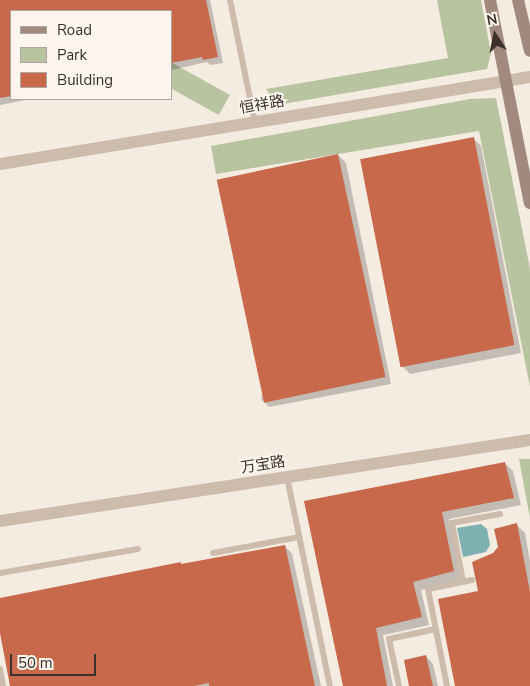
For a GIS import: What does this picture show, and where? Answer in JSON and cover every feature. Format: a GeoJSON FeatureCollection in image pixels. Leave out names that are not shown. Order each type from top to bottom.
{"type":"FeatureCollection","features":[{"type":"Feature","properties":{"kind":"main road"},"geometry":{"type":"LineString","coordinates":[[490,0],[530,203]]}},
{"type":"Feature","properties":{"kind":"main road"},"geometry":{"type":"LineString","coordinates":[[518,0],[530,51]]}},
{"type":"Feature","properties":{"kind":"street","name":"恒祥路"},"geometry":{"type":"LineString","coordinates":[[0,164],[255,123],[506,79],[530,77]]}},
{"type":"Feature","properties":{"kind":"street","name":"万宝路"},"geometry":{"type":"LineString","coordinates":[[0,521],[530,440]]}},
{"type":"Feature","properties":{"kind":"lane"},"geometry":{"type":"LineString","coordinates":[[230,0],[255,123]]}},
{"type":"Feature","properties":{"kind":"lane"},"geometry":{"type":"LineString","coordinates":[[287,477],[330,686]]}},
{"type":"Feature","properties":{"kind":"lane"},"geometry":{"type":"LineString","coordinates":[[463,582],[452,523],[500,514]]}},
{"type":"Feature","properties":{"kind":"lane"},"geometry":{"type":"LineString","coordinates":[[213,553],[299,537]]}},
{"type":"Feature","properties":{"kind":"lane"},"geometry":{"type":"LineString","coordinates":[[0,573],[138,549]]}},
{"type":"Feature","properties":{"kind":"lane"},"geometry":{"type":"LineString","coordinates":[[447,686],[428,589],[472,580]]}},
{"type":"Feature","properties":{"kind":"lane"},"geometry":{"type":"LineString","coordinates":[[400,686],[389,639],[436,629]]}},
{"type":"Feature","properties":{"kind":"lane"},"geometry":{"type":"LineString","coordinates":[[0,669],[3,686]]}},
{"type":"Feature","properties":{"kind":"green space"},"geometry":{"type":"Polygon","coordinates":[[[16,0],[59,0],[77,10],[29,10],[15,2],[16,0]]]}},
{"type":"Feature","properties":{"kind":"green space"},"geometry":{"type":"Polygon","coordinates":[[[437,0],[481,0],[491,53],[487,69],[277,105],[266,89],[448,58],[437,0]]]}},
{"type":"Feature","properties":{"kind":"green space"},"geometry":{"type":"Polygon","coordinates":[[[172,63],[230,95],[219,115],[172,89],[172,63]]]}},
{"type":"Feature","properties":{"kind":"green space"},"geometry":{"type":"Polygon","coordinates":[[[496,98],[530,269],[530,387],[479,131],[216,174],[211,146],[470,99],[496,98]]]}},
{"type":"Feature","properties":{"kind":"green space"},"geometry":{"type":"Polygon","coordinates":[[[519,459],[530,459],[530,518],[519,459]]]}},
{"type":"Feature","properties":{"kind":"water"},"geometry":{"type":"Polygon","coordinates":[[[481,524],[487,529],[490,545],[486,552],[463,557],[457,528],[481,524]]]}},
{"type":"Feature","properties":{"kind":"building"},"geometry":{"type":"Polygon","coordinates":[[[0,0],[206,0],[218,57],[203,60],[202,57],[172,63],[172,10],[10,10],[10,96],[0,98],[0,0]]]}},
{"type":"Feature","properties":{"kind":"building"},"geometry":{"type":"Polygon","coordinates":[[[474,137],[514,345],[401,367],[360,159],[474,137]]]}},
{"type":"Feature","properties":{"kind":"building"},"geometry":{"type":"Polygon","coordinates":[[[338,154],[385,377],[264,403],[217,180],[338,154]]]}},
{"type":"Feature","properties":{"kind":"building"},"geometry":{"type":"Polygon","coordinates":[[[505,462],[514,498],[442,512],[454,571],[413,582],[422,617],[376,628],[387,686],[343,686],[304,501],[505,462]]]}},
{"type":"Feature","properties":{"kind":"building"},"geometry":{"type":"Polygon","coordinates":[[[517,523],[530,592],[530,686],[455,686],[438,599],[478,591],[472,562],[493,553],[498,547],[494,529],[517,523]]]}},
{"type":"Feature","properties":{"kind":"building"},"geometry":{"type":"Polygon","coordinates":[[[285,545],[315,686],[209,686],[209,683],[194,686],[10,686],[0,633],[0,598],[181,562],[181,564],[285,545]]]}},
{"type":"Feature","properties":{"kind":"building"},"geometry":{"type":"Polygon","coordinates":[[[426,655],[433,686],[409,686],[404,660],[426,655]]]}}]}
